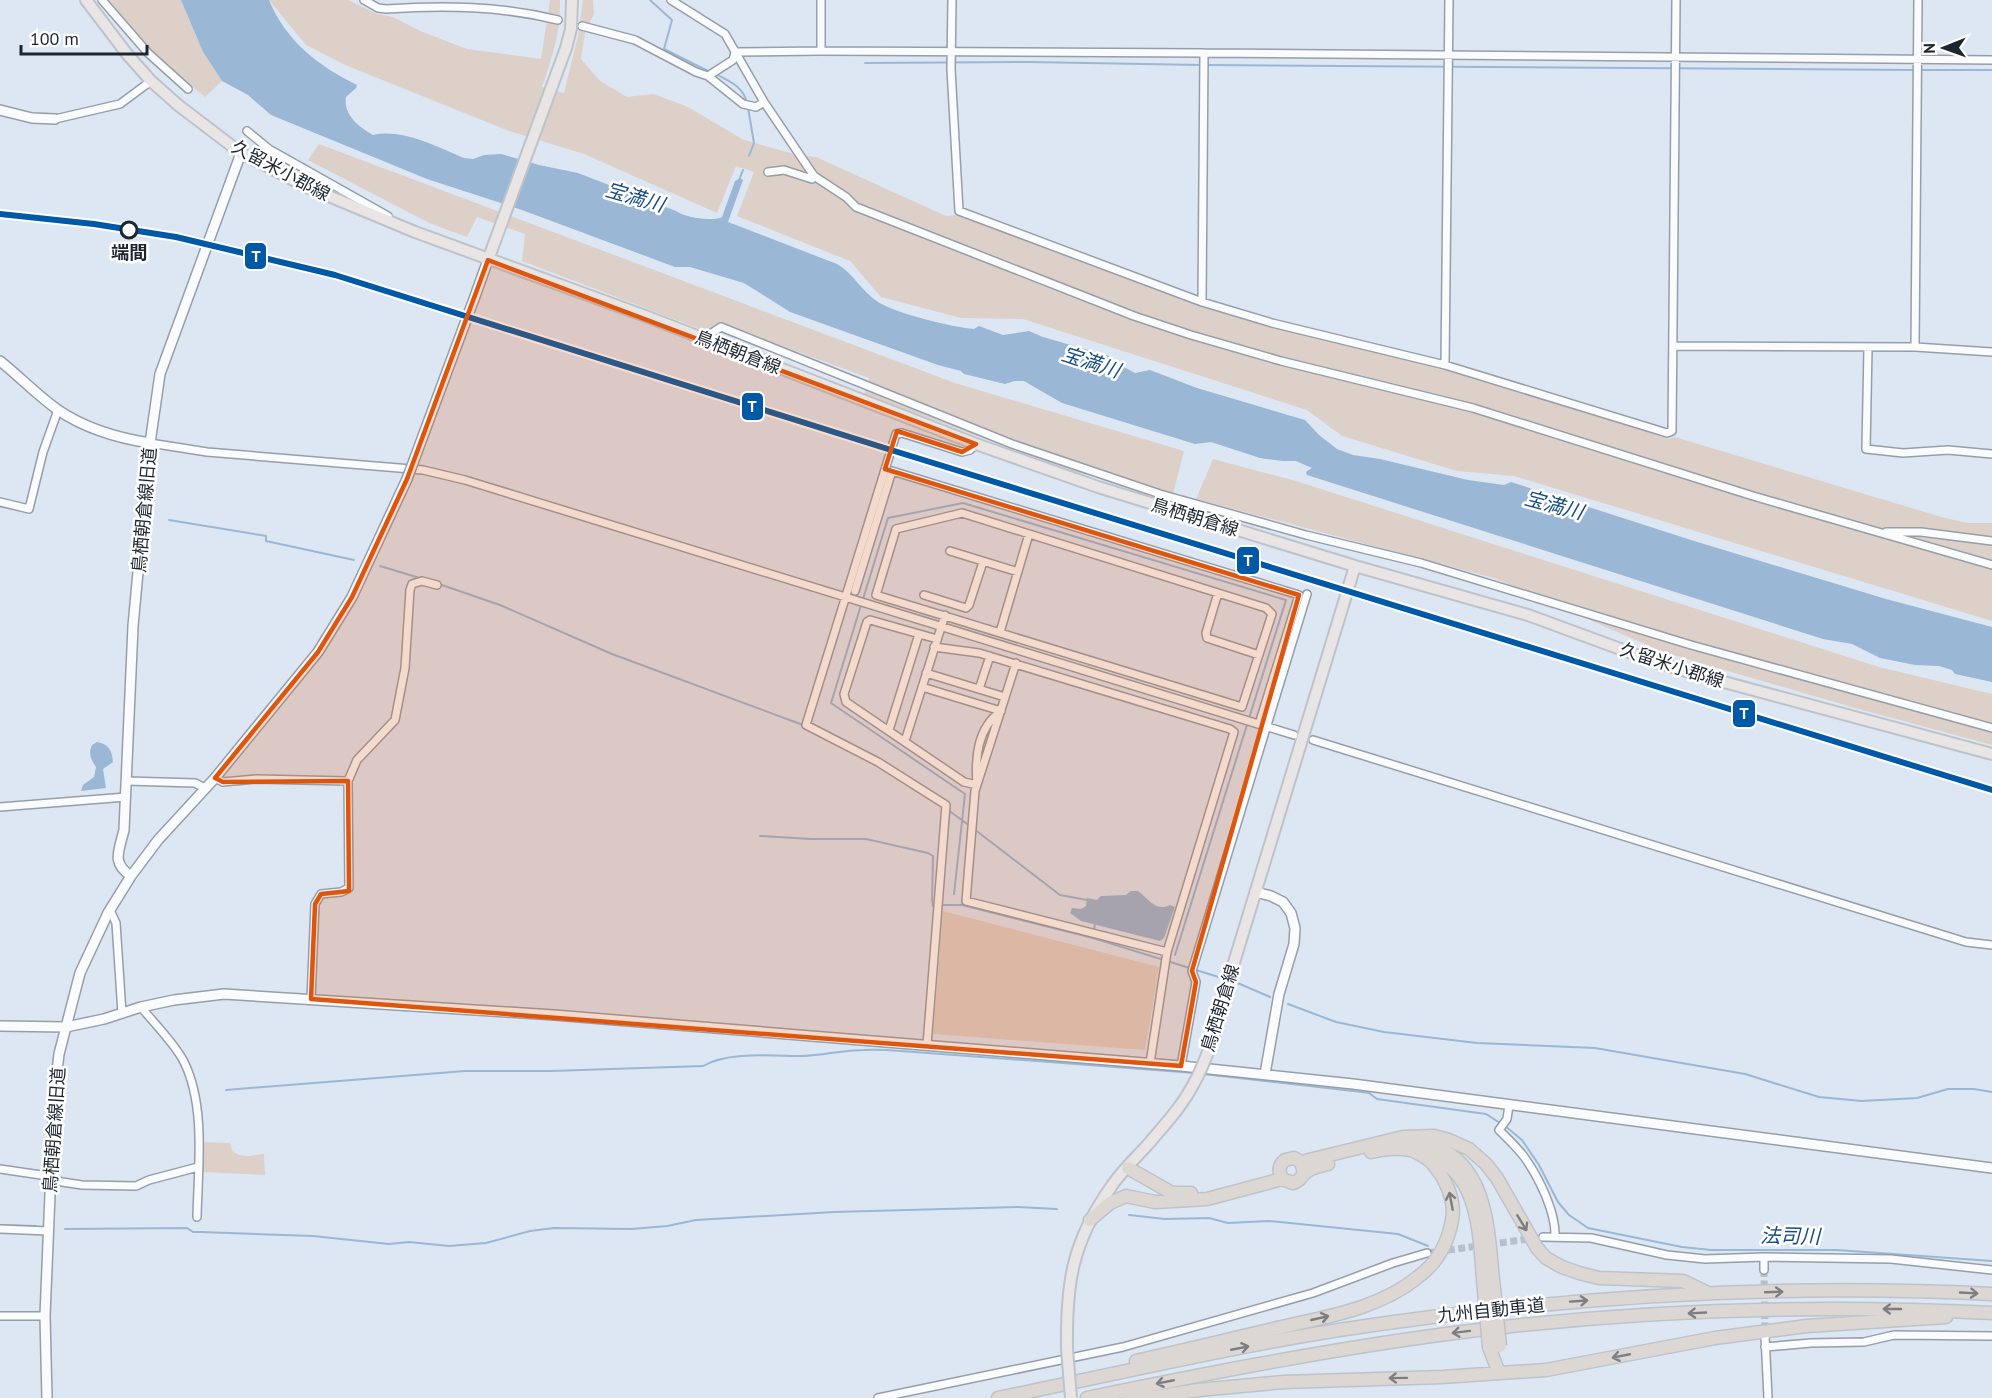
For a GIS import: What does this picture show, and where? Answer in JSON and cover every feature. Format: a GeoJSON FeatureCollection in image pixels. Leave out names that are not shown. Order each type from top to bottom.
{"type":"FeatureCollection","features":[{"type":"Feature","properties":{"kind":"highway"},"geometry":{"type":"LineString","coordinates":[[1280,1175],[1289,1183],[1297,1182],[1303,1168],[1403,1137],[1434,1136],[1449,1140],[1469,1149],[1486,1164],[1497,1178],[1537,1248],[1562,1267],[1599,1278],[1683,1281],[1709,1294]]}},
{"type":"Feature","properties":{"kind":"highway"},"geometry":{"type":"LineString","coordinates":[[1379,1143],[1406,1142],[1435,1147],[1462,1164],[1477,1185],[1486,1215],[1489,1289],[1499,1373]]}},
{"type":"Feature","properties":{"kind":"highway"},"geometry":{"type":"LineString","coordinates":[[1303,1168],[1378,1150],[1407,1148],[1439,1158],[1457,1173],[1469,1191],[1476,1214],[1489,1289]]}},
{"type":"Feature","properties":{"kind":"highway"},"geometry":{"type":"LineString","coordinates":[[998,1398],[1125,1364],[1342,1313],[1380,1300],[1400,1290],[1435,1262],[1444,1246],[1454,1214],[1451,1195],[1442,1177],[1430,1161],[1407,1148]]}},
{"type":"Feature","properties":{"kind":"highway"},"geometry":{"type":"LineString","coordinates":[[1280,1175],[1282,1162],[1289,1158],[1294,1158],[1303,1168]]}},
{"type":"Feature","properties":{"kind":"highway"},"geometry":{"type":"LineString","coordinates":[[1128,1168],[1172,1193],[1206,1191],[1280,1175]]}},
{"type":"Feature","properties":{"kind":"highway"},"geometry":{"type":"LineString","coordinates":[[1128,1168],[1143,1186],[1158,1198],[1172,1202]]}},
{"type":"Feature","properties":{"kind":"highway"},"geometry":{"type":"LineString","coordinates":[[1090,1220],[1110,1203],[1126,1196],[1155,1202],[1207,1199],[1280,1175]]}},
{"type":"Feature","properties":{"kind":"highway","name":"九州自動車道"},"geometry":{"type":"LineString","coordinates":[[998,1398],[1237,1348],[1337,1330],[1526,1305],[1709,1294],[1829,1290],[1915,1290],[1992,1294]]}},
{"type":"Feature","properties":{"kind":"highway","name":"九州自動車道"},"geometry":{"type":"LineString","coordinates":[[1087,1398],[1339,1349],[1528,1324],[1734,1311],[1918,1309],[1992,1313]]}},
{"type":"Feature","properties":{"kind":"highway"},"geometry":{"type":"LineString","coordinates":[[1121,1391],[1148,1398],[1198,1390],[1284,1382],[1442,1377],[1546,1370],[1715,1338],[1807,1326],[1992,1313]]}},
{"type":"Feature","properties":{"kind":"main road","name":"久留米小郡線"},"geometry":{"type":"LineString","coordinates":[[86,0],[152,81],[178,105],[241,153],[307,188],[488,260]]}},
{"type":"Feature","properties":{"kind":"main road"},"geometry":{"type":"LineString","coordinates":[[488,260],[552,88],[571,29],[572,0]]}},
{"type":"Feature","properties":{"kind":"main road","name":"鳥栖朝倉線"},"geometry":{"type":"LineString","coordinates":[[488,260],[704,338],[976,444],[1108,490],[1355,566],[1208,1049],[1194,1084],[1175,1113],[1112,1185],[1090,1220],[1077,1248],[1070,1277],[1067,1309],[1071,1398]]}},
{"type":"Feature","properties":{"kind":"main road","name":"久留米小郡線"},"geometry":{"type":"LineString","coordinates":[[1355,566],[1528,615],[1653,661],[1709,678],[1992,754]]}},
{"type":"Feature","properties":{"kind":"street"},"geometry":{"type":"LineString","coordinates":[[102,0],[148,53],[188,89]]}},
{"type":"Feature","properties":{"kind":"street"},"geometry":{"type":"LineString","coordinates":[[364,0],[378,8],[386,9],[413,3],[463,6],[531,13],[558,20]]}},
{"type":"Feature","properties":{"kind":"street"},"geometry":{"type":"LineString","coordinates":[[671,0],[725,34],[764,102],[814,176],[846,197],[856,207],[1134,316],[1249,352],[1473,408],[1753,496],[1992,565]]}},
{"type":"Feature","properties":{"kind":"street"},"geometry":{"type":"LineString","coordinates":[[820,0],[821,51]]}},
{"type":"Feature","properties":{"kind":"street"},"geometry":{"type":"LineString","coordinates":[[951,0],[951,69],[959,211],[1202,302],[1272,323],[1445,365],[1670,433],[1672,431],[1676,0]]}},
{"type":"Feature","properties":{"kind":"street"},"geometry":{"type":"LineString","coordinates":[[1445,365],[1449,0]]}},
{"type":"Feature","properties":{"kind":"street"},"geometry":{"type":"LineString","coordinates":[[1915,347],[1918,0]]}},
{"type":"Feature","properties":{"kind":"street"},"geometry":{"type":"LineString","coordinates":[[582,26],[635,40],[708,76],[743,105],[756,107],[764,102]]}},
{"type":"Feature","properties":{"kind":"street"},"geometry":{"type":"LineString","coordinates":[[735,52],[1918,62],[1992,60]]}},
{"type":"Feature","properties":{"kind":"street"},"geometry":{"type":"LineString","coordinates":[[708,76],[733,60],[735,52]]}},
{"type":"Feature","properties":{"kind":"street"},"geometry":{"type":"LineString","coordinates":[[1202,302],[1204,56]]}},
{"type":"Feature","properties":{"kind":"street"},"geometry":{"type":"LineString","coordinates":[[0,110],[32,118],[55,119],[120,104],[152,81]]}},
{"type":"Feature","properties":{"kind":"street"},"geometry":{"type":"LineString","coordinates":[[247,131],[269,149],[415,232]]}},
{"type":"Feature","properties":{"kind":"street","name":"鳥栖朝倉線旧道"},"geometry":{"type":"LineString","coordinates":[[130,876],[121,869],[117,859],[124,830],[133,626],[150,443],[160,374],[241,153]]}},
{"type":"Feature","properties":{"kind":"street"},"geometry":{"type":"LineString","coordinates":[[768,172],[784,170],[812,179],[814,176]]}},
{"type":"Feature","properties":{"kind":"street","name":"鳥栖朝倉線旧道"},"geometry":{"type":"LineString","coordinates":[[47,1398],[45,1317],[54,1098],[59,1054],[80,973],[110,910],[130,876],[158,840],[215,778],[318,652],[352,597],[407,479],[488,260]]}},
{"type":"Feature","properties":{"kind":"street"},"geometry":{"type":"LineString","coordinates":[[704,338],[721,327],[1012,444],[1160,494],[1306,535],[1421,563],[1691,645],[1992,728]]}},
{"type":"Feature","properties":{"kind":"street"},"geometry":{"type":"LineString","coordinates":[[1673,346],[1915,347],[1992,352]]}},
{"type":"Feature","properties":{"kind":"street"},"geometry":{"type":"LineString","coordinates":[[1868,348],[1866,449],[1903,453],[1948,450],[1992,454]]}},
{"type":"Feature","properties":{"kind":"street"},"geometry":{"type":"LineString","coordinates":[[0,361],[58,410],[107,434],[207,452],[423,470],[465,480],[1294,735]]}},
{"type":"Feature","properties":{"kind":"street"},"geometry":{"type":"LineString","coordinates":[[0,502],[29,509],[43,452],[58,410]]}},
{"type":"Feature","properties":{"kind":"street"},"geometry":{"type":"LineString","coordinates":[[855,591],[896,434],[902,433],[962,452],[970,450],[976,444]]}},
{"type":"Feature","properties":{"kind":"street"},"geometry":{"type":"LineString","coordinates":[[927,1045],[946,804],[878,762],[806,725],[846,598],[892,471],[1299,595],[1192,971],[1196,982],[1181,1066]]}},
{"type":"Feature","properties":{"kind":"street"},"geometry":{"type":"LineString","coordinates":[[963,513],[1218,593],[1270,610],[1272,614],[1242,707],[876,595],[896,529],[963,513]]}},
{"type":"Feature","properties":{"kind":"street"},"geometry":{"type":"LineString","coordinates":[[1877,531],[1914,531],[1992,541]]}},
{"type":"Feature","properties":{"kind":"street"},"geometry":{"type":"LineString","coordinates":[[1000,632],[1029,534]]}},
{"type":"Feature","properties":{"kind":"street"},"geometry":{"type":"LineString","coordinates":[[950,551],[1018,572]]}},
{"type":"Feature","properties":{"kind":"street"},"geometry":{"type":"LineString","coordinates":[[924,595],[966,608],[969,605],[982,562]]}},
{"type":"Feature","properties":{"kind":"street"},"geometry":{"type":"LineString","coordinates":[[311,999],[315,904],[321,894],[341,892],[349,888],[348,781],[357,760],[395,720],[405,668],[412,584],[422,581],[437,585]]}},
{"type":"Feature","properties":{"kind":"street"},"geometry":{"type":"LineString","coordinates":[[1218,593],[1206,633],[1207,638],[1259,655]]}},
{"type":"Feature","properties":{"kind":"street"},"geometry":{"type":"LineString","coordinates":[[1262,725],[1307,594]]}},
{"type":"Feature","properties":{"kind":"street"},"geometry":{"type":"LineString","coordinates":[[905,741],[945,615]]}},
{"type":"Feature","properties":{"kind":"street"},"geometry":{"type":"LineString","coordinates":[[937,639],[870,620],[867,622],[844,694],[846,702],[964,782],[977,785]]}},
{"type":"Feature","properties":{"kind":"street"},"geometry":{"type":"LineString","coordinates":[[889,730],[919,634]]}},
{"type":"Feature","properties":{"kind":"street"},"geometry":{"type":"LineString","coordinates":[[934,647],[990,656],[1016,663],[1234,732],[1167,952],[1150,1063]]}},
{"type":"Feature","properties":{"kind":"street"},"geometry":{"type":"LineString","coordinates":[[980,689],[990,656]]}},
{"type":"Feature","properties":{"kind":"street"},"geometry":{"type":"LineString","coordinates":[[1016,663],[977,785],[966,901],[1167,952]]}},
{"type":"Feature","properties":{"kind":"street"},"geometry":{"type":"LineString","coordinates":[[926,673],[1005,697]]}},
{"type":"Feature","properties":{"kind":"street"},"geometry":{"type":"LineString","coordinates":[[922,687],[1001,711]]}},
{"type":"Feature","properties":{"kind":"street"},"geometry":{"type":"LineString","coordinates":[[1313,740],[1966,942],[1992,945]]}},
{"type":"Feature","properties":{"kind":"street"},"geometry":{"type":"LineString","coordinates":[[215,778],[223,782],[256,779],[348,781]]}},
{"type":"Feature","properties":{"kind":"street"},"geometry":{"type":"LineString","coordinates":[[127,781],[195,783],[204,788]]}},
{"type":"Feature","properties":{"kind":"street"},"geometry":{"type":"LineString","coordinates":[[0,807],[126,797]]}},
{"type":"Feature","properties":{"kind":"street"},"geometry":{"type":"LineString","coordinates":[[1255,892],[1283,902],[1291,913],[1295,928],[1294,944],[1279,994],[1265,1074]]}},
{"type":"Feature","properties":{"kind":"street"},"geometry":{"type":"LineString","coordinates":[[110,910],[116,923],[122,1013]]}},
{"type":"Feature","properties":{"kind":"street"},"geometry":{"type":"LineString","coordinates":[[0,1026],[66,1027],[141,1007],[195,996],[224,994],[554,1015],[1265,1074],[1992,1168]]}},
{"type":"Feature","properties":{"kind":"street"},"geometry":{"type":"LineString","coordinates":[[141,1007],[183,1061],[191,1082],[198,1116],[197,1217]]}},
{"type":"Feature","properties":{"kind":"street"},"geometry":{"type":"LineString","coordinates":[[1509,1105],[1507,1119],[1499,1130],[1524,1157],[1534,1173],[1556,1223],[1555,1237]]}},
{"type":"Feature","properties":{"kind":"street"},"geometry":{"type":"LineString","coordinates":[[0,1169],[41,1175],[62,1182],[82,1185],[136,1186],[198,1167]]}},
{"type":"Feature","properties":{"kind":"street"},"geometry":{"type":"LineString","coordinates":[[0,1229],[48,1231]]}},
{"type":"Feature","properties":{"kind":"street"},"geometry":{"type":"LineString","coordinates":[[1543,1237],[1591,1238],[1667,1255],[1705,1259],[1764,1257],[1891,1259],[1992,1270]]}},
{"type":"Feature","properties":{"kind":"street"},"geometry":{"type":"LineString","coordinates":[[878,1398],[1123,1347],[1313,1293],[1393,1263],[1427,1253]]}},
{"type":"Feature","properties":{"kind":"street"},"geometry":{"type":"LineString","coordinates":[[1764,1257],[1764,1270]]}},
{"type":"Feature","properties":{"kind":"street"},"geometry":{"type":"LineString","coordinates":[[0,1316],[45,1317]]}},
{"type":"Feature","properties":{"kind":"street"},"geometry":{"type":"LineString","coordinates":[[1765,1347],[1864,1342],[1893,1335],[1992,1336]]}},
{"type":"Feature","properties":{"kind":"street"},"geometry":{"type":"LineString","coordinates":[[1765,1336],[1768,1398]]}},
{"type":"Feature","properties":{"kind":"highlighted area"},"geometry":{"type":"Polygon","coordinates":[[[488,260],[976,444],[962,452],[897,431],[885,469],[1299,595],[1192,971],[1196,982],[1181,1066],[311,999],[315,904],[321,894],[349,891],[348,781],[223,782],[215,778],[318,652],[352,597],[407,479],[488,260]]]}},
{"type":"Feature","properties":{"kind":"shaded area"},"geometry":{"type":"Polygon","coordinates":[[[109,0],[181,0],[203,52],[222,81],[205,97],[155,55],[109,0]]]}},
{"type":"Feature","properties":{"kind":"shaded area"},"geometry":{"type":"Polygon","coordinates":[[[269,0],[348,0],[377,14],[393,17],[420,31],[467,49],[541,59],[550,0],[560,0],[557,34],[542,87],[564,93],[578,36],[583,0],[593,0],[594,14],[585,32],[581,59],[600,81],[627,97],[653,94],[686,106],[744,140],[794,154],[816,157],[946,216],[957,215],[1205,307],[1561,403],[1668,439],[1675,437],[1945,518],[1968,523],[1992,523],[1992,621],[1514,476],[1457,471],[1342,436],[1307,410],[1023,319],[961,318],[881,297],[850,261],[737,216],[754,172],[736,166],[717,213],[584,154],[509,131],[345,65],[306,45],[269,0]]]}},
{"type":"Feature","properties":{"kind":"shaded area"},"geometry":{"type":"Polygon","coordinates":[[[319,144],[955,383],[1184,451],[1173,494],[1075,472],[864,394],[869,378],[723,324],[708,332],[522,261],[525,234],[477,217],[467,237],[429,223],[308,160],[319,144]]]}},
{"type":"Feature","properties":{"kind":"shaded area"},"geometry":{"type":"Polygon","coordinates":[[[1213,459],[1296,481],[1879,667],[1992,694],[1992,745],[1663,652],[1494,578],[1196,499],[1213,459]]]}},
{"type":"Feature","properties":{"kind":"shaded area"},"geometry":{"type":"Polygon","coordinates":[[[943,911],[1159,967],[1145,1050],[933,1034],[943,911]]]}},
{"type":"Feature","properties":{"kind":"shaded area"},"geometry":{"type":"Polygon","coordinates":[[[202,1142],[230,1143],[232,1151],[239,1155],[264,1154],[265,1175],[202,1172],[202,1142]]]}},
{"type":"Feature","properties":{"kind":"water","name":"宝満川"},"geometry":{"type":"Polygon","coordinates":[[[181,0],[269,0],[284,28],[305,51],[316,61],[357,85],[346,97],[347,109],[353,120],[373,135],[408,136],[464,158],[473,159],[484,155],[501,154],[578,173],[685,215],[699,218],[722,217],[735,181],[740,178],[743,180],[728,222],[837,264],[848,272],[872,298],[887,307],[939,323],[974,329],[979,326],[1003,335],[1029,331],[1109,356],[1111,360],[1135,373],[1150,370],[1197,388],[1305,420],[1337,449],[1353,455],[1380,459],[1468,480],[1504,485],[1511,482],[1886,599],[1992,627],[1992,682],[1955,674],[1952,670],[1939,666],[1915,665],[1880,658],[1852,644],[1823,639],[1307,475],[1306,472],[1312,468],[1296,461],[1260,458],[1211,442],[1195,444],[1062,403],[1024,381],[1005,384],[964,374],[961,371],[938,365],[790,312],[744,283],[690,267],[675,267],[522,210],[427,179],[271,115],[248,95],[222,81],[203,52],[181,0]]]}},
{"type":"Feature","properties":{"kind":"water"},"geometry":{"type":"Polygon","coordinates":[[[97,742],[107,746],[113,758],[113,762],[103,769],[106,788],[81,791],[83,785],[94,777],[96,767],[91,759],[90,751],[92,745],[97,742]]]}},
{"type":"Feature","properties":{"kind":"water"},"geometry":{"type":"Polygon","coordinates":[[[1131,891],[1138,891],[1156,906],[1175,907],[1164,938],[1160,941],[1081,921],[1070,913],[1072,908],[1081,909],[1086,906],[1087,898],[1097,900],[1101,896],[1126,895],[1131,891]]]}},
{"type":"Feature","properties":{"kind":"waterway"},"geometry":{"type":"LineString","coordinates":[[650,0],[672,20],[664,49],[710,72]]}},
{"type":"Feature","properties":{"kind":"waterway"},"geometry":{"type":"LineString","coordinates":[[865,63],[1029,62],[1201,65]]}},
{"type":"Feature","properties":{"kind":"waterway"},"geometry":{"type":"LineString","coordinates":[[1207,65],[1915,70]]}},
{"type":"Feature","properties":{"kind":"waterway"},"geometry":{"type":"LineString","coordinates":[[1921,70],[1992,70]]}},
{"type":"Feature","properties":{"kind":"waterway"},"geometry":{"type":"LineString","coordinates":[[716,74],[739,88],[747,103]]}},
{"type":"Feature","properties":{"kind":"waterway"},"geometry":{"type":"LineString","coordinates":[[748,108],[754,143],[749,156]]}},
{"type":"Feature","properties":{"kind":"waterway"},"geometry":{"type":"LineString","coordinates":[[739,180],[743,170]]}},
{"type":"Feature","properties":{"kind":"waterway"},"geometry":{"type":"LineString","coordinates":[[863,599],[888,518],[963,503],[1286,600],[1175,955]]}},
{"type":"Feature","properties":{"kind":"waterway"},"geometry":{"type":"LineString","coordinates":[[169,520],[266,536],[266,541],[354,560]]}},
{"type":"Feature","properties":{"kind":"waterway"},"geometry":{"type":"LineString","coordinates":[[380,566],[423,579]]}},
{"type":"Feature","properties":{"kind":"waterway"},"geometry":{"type":"LineString","coordinates":[[439,584],[500,605],[612,654],[803,725]]}},
{"type":"Feature","properties":{"kind":"waterway"},"geometry":{"type":"LineString","coordinates":[[861,605],[831,703],[965,794],[954,894]]}},
{"type":"Feature","properties":{"kind":"waterway"},"geometry":{"type":"LineString","coordinates":[[948,810],[970,826]]}},
{"type":"Feature","properties":{"kind":"waterway"},"geometry":{"type":"LineString","coordinates":[[974,829],[1060,895],[1087,900]]}},
{"type":"Feature","properties":{"kind":"waterway"},"geometry":{"type":"LineString","coordinates":[[760,836],[866,839],[928,853],[933,856],[932,900],[933,906],[936,905]]}},
{"type":"Feature","properties":{"kind":"waterway"},"geometry":{"type":"LineString","coordinates":[[941,905],[962,905],[1093,938],[1225,979]]}},
{"type":"Feature","properties":{"kind":"waterway"},"geometry":{"type":"LineString","coordinates":[[1093,938],[1095,923]]}},
{"type":"Feature","properties":{"kind":"waterway"},"geometry":{"type":"LineString","coordinates":[[1233,981],[1270,997]]}},
{"type":"Feature","properties":{"kind":"waterway"},"geometry":{"type":"LineString","coordinates":[[1288,1004],[1336,1022],[1384,1032],[1477,1043],[1595,1048],[1745,1074],[1819,1097],[1862,1101],[1917,1098],[1948,1089],[1992,1092]]}},
{"type":"Feature","properties":{"kind":"waterway"},"geometry":{"type":"LineString","coordinates":[[226,1090],[465,1071],[551,1071],[703,1066],[713,1061],[738,1056],[803,1056],[873,1050],[1195,1073]]}},
{"type":"Feature","properties":{"kind":"waterway"},"geometry":{"type":"LineString","coordinates":[[1203,1074],[1369,1093],[1377,1099],[1486,1114],[1500,1123]]}},
{"type":"Feature","properties":{"kind":"waterway","name":"法司川"},"geometry":{"type":"LineString","coordinates":[[1505,1126],[1522,1140],[1539,1165],[1558,1202],[1569,1215],[1588,1228],[1682,1247],[1711,1250],[1837,1250],[1992,1261]]}},
{"type":"Feature","properties":{"kind":"waterway"},"geometry":{"type":"LineString","coordinates":[[65,1229],[187,1228],[193,1232],[313,1236],[389,1244],[409,1242],[449,1246],[486,1243],[530,1231],[554,1228],[632,1229],[667,1226],[696,1220],[834,1212],[1018,1207],[1057,1209]]}},
{"type":"Feature","properties":{"kind":"waterway"},"geometry":{"type":"LineString","coordinates":[[1129,1215],[1165,1219],[1209,1218],[1228,1223],[1269,1221],[1398,1234],[1428,1246]]}},
{"type":"Feature","properties":{"kind":"waterway"},"geometry":{"type":"LineString","coordinates":[[0,1225],[36,1226]]}},
{"type":"Feature","properties":{"kind":"tunnel"},"geometry":{"type":"LineString","coordinates":[[1427,1253],[1543,1237]]}},
{"type":"Feature","properties":{"kind":"tunnel"},"geometry":{"type":"LineString","coordinates":[[1764,1270],[1765,1334]]}},
{"type":"Feature","properties":{"kind":"transit line","name":"T"},"geometry":{"type":"LineString","coordinates":[[0,214],[94,224],[176,237],[335,275],[891,450],[1992,790]]}},
{"type":"Feature","properties":{"kind":"place","name":"端間"},"geometry":{"type":"Point","coordinates":[129,230]}}]}
